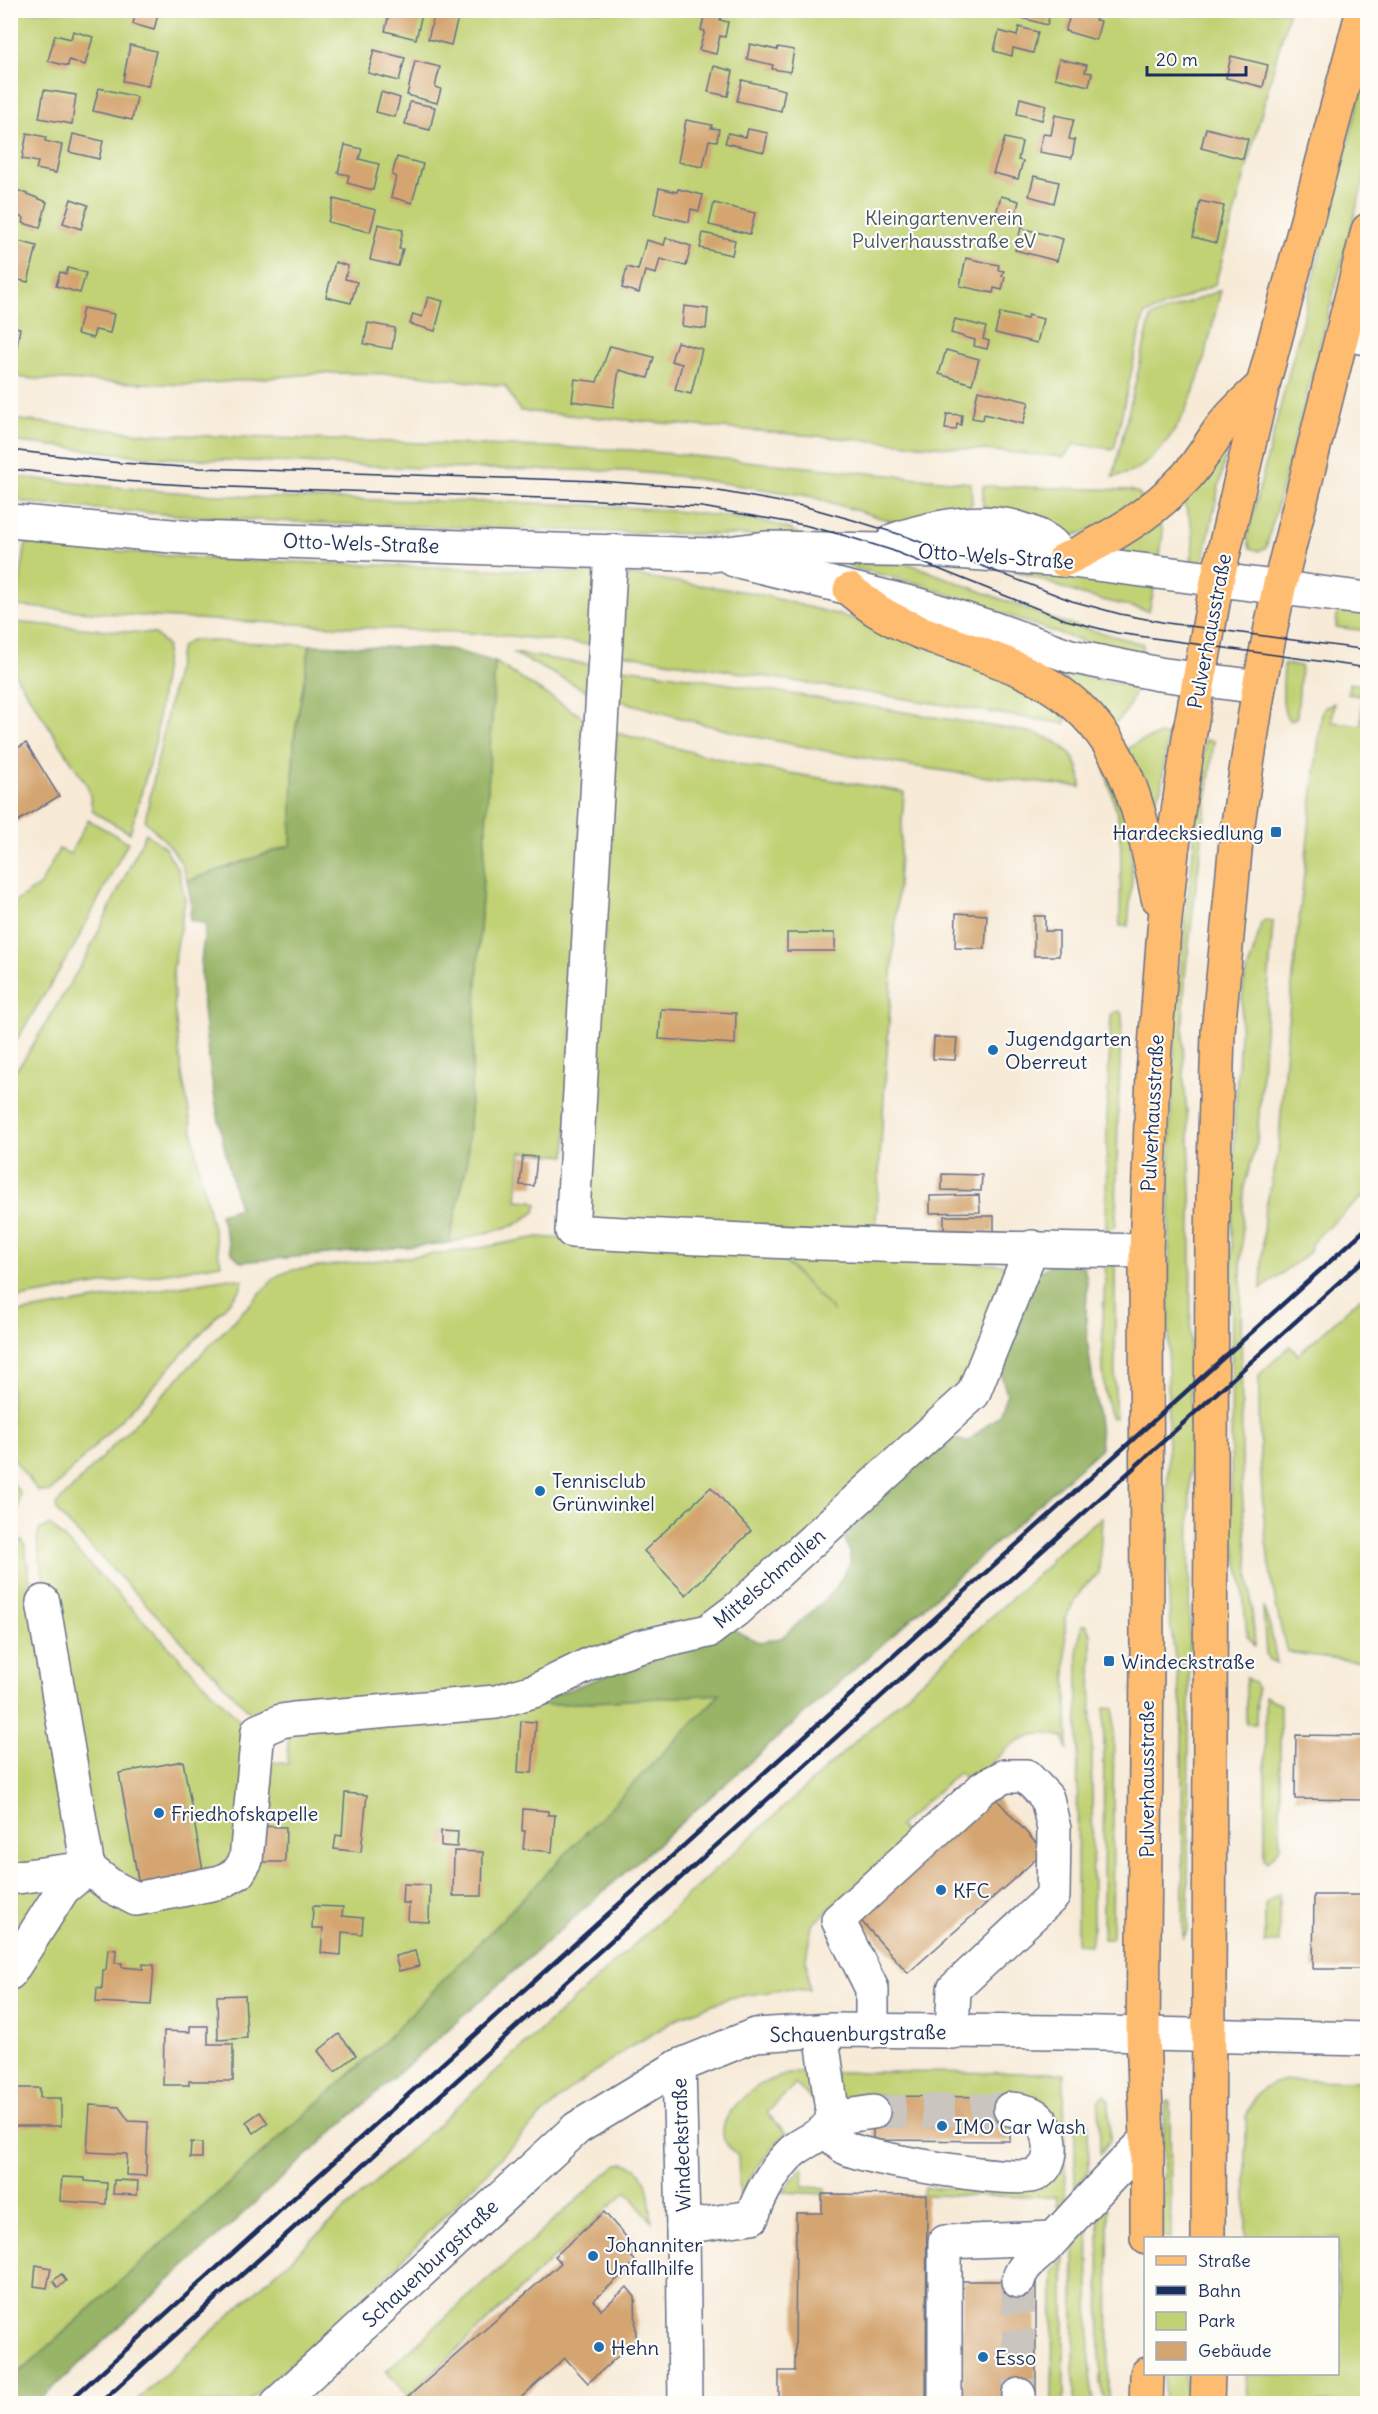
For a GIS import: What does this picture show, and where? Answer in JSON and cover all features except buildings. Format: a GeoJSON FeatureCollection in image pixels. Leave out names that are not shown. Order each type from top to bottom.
{"type":"FeatureCollection","features":[{"type":"Feature","properties":{"kind":"main road","name":"Pulverhausstraße"},"geometry":{"type":"LineString","coordinates":[[1147,2237],[1147,2140],[1143,2034],[1147,1666],[1146,1251],[1153,1073],[1164,930],[1172,852],[1217,581],[1263,386],[1363,10]]}},
{"type":"Feature","properties":{"kind":"main road"},"geometry":{"type":"LineString","coordinates":[[1208,2237],[1213,1142],[1218,1032],[1237,830],[1258,687],[1279,588],[1355,336],[1368,230]]}},
{"type":"Feature","properties":{"kind":"main road"},"geometry":{"type":"LineString","coordinates":[[1064,560],[1107,539],[1163,500],[1206,454],[1220,429],[1238,408],[1263,386]]}},
{"type":"Feature","properties":{"kind":"main road"},"geometry":{"type":"LineString","coordinates":[[850,590],[876,610],[903,624],[1036,678],[1076,704],[1113,747],[1126,773],[1139,810],[1164,930]]}},
{"type":"Feature","properties":{"kind":"main road"},"geometry":{"type":"LineString","coordinates":[[1146,2403],[1147,2375]]}},
{"type":"Feature","properties":{"kind":"main road"},"geometry":{"type":"LineString","coordinates":[[1207,2403],[1208,2375]]}},
{"type":"Feature","properties":{"kind":"street","name":"Otto-Wels-Straße"},"geometry":{"type":"LineString","coordinates":[[10,521],[194,538],[712,555],[766,548],[944,551],[1064,560],[1363,598]]}},
{"type":"Feature","properties":{"kind":"street"},"geometry":{"type":"LineString","coordinates":[[611,551],[572,1231],[713,1240],[884,1246],[1032,1247],[1146,1251]]}},
{"type":"Feature","properties":{"kind":"street","name":"Otto-Wels-Straße"},"geometry":{"type":"LineString","coordinates":[[712,555],[919,605],[1070,656],[1130,669],[1258,687]]}},
{"type":"Feature","properties":{"kind":"street","name":"Mittelschmallen"},"geometry":{"type":"LineString","coordinates":[[88,1868],[111,1886],[136,1899],[221,1882],[238,1873],[246,1860],[258,1731],[281,1721],[496,1702],[537,1690],[592,1663],[639,1647],[708,1631],[736,1610],[973,1394],[1032,1247]]}},
{"type":"Feature","properties":{"kind":"street"},"geometry":{"type":"LineString","coordinates":[[43,1602],[88,1868]]}},
{"type":"Feature","properties":{"kind":"street"},"geometry":{"type":"LineString","coordinates":[[872,2031],[872,1989],[838,1920],[984,1787],[1005,1776],[1026,1776],[1047,1798],[1054,1829],[1053,1896],[954,1989],[952,2032]]}},
{"type":"Feature","properties":{"kind":"street"},"geometry":{"type":"LineString","coordinates":[[10,1878],[88,1868]]}},
{"type":"Feature","properties":{"kind":"street"},"geometry":{"type":"LineString","coordinates":[[10,1973],[63,1889],[88,1868]]}},
{"type":"Feature","properties":{"kind":"street"},"geometry":{"type":"LineString","coordinates":[[821,2031],[831,2123],[834,2138],[844,2147],[881,2158],[1008,2178],[1030,2178],[1041,2172],[1049,2159],[1048,2131],[1037,2116],[1029,2112],[1010,2109]]}},
{"type":"Feature","properties":{"kind":"street","name":"Schauenburgstraße"},"geometry":{"type":"LineString","coordinates":[[277,2403],[577,2128],[679,2066],[755,2035],[872,2031],[1368,2039]]}},
{"type":"Feature","properties":{"kind":"street","name":"Windeckstraße"},"geometry":{"type":"LineString","coordinates":[[679,2066],[685,2403]]}},
{"type":"Feature","properties":{"kind":"street"},"geometry":{"type":"LineString","coordinates":[[683,2228],[752,2217],[760,2192],[793,2151],[831,2123],[873,2112]]}},
{"type":"Feature","properties":{"kind":"street"},"geometry":{"type":"LineString","coordinates":[[1018,2281],[1022,2269],[1054,2238],[1096,2190],[1147,2140]]}},
{"type":"Feature","properties":{"kind":"street"},"geometry":{"type":"LineString","coordinates":[[945,2400],[945,2242],[1054,2238]]}},
{"type":"Feature","properties":{"kind":"green space","name":"Kleingartenverein Pulverhausstraße eV"},"geometry":{"type":"Polygon","coordinates":[[[11,11],[1289,11],[1215,285],[1144,315],[1114,449],[1074,444],[1064,457],[520,411],[505,386],[409,374],[322,373],[191,385],[34,379],[11,376],[11,11]]]}},
{"type":"Feature","properties":{"kind":"green space"},"geometry":{"type":"Polygon","coordinates":[[[1367,68],[1367,168],[1266,548],[1259,551],[1250,548],[1247,537],[1367,68]]]}},
{"type":"Feature","properties":{"kind":"green space"},"geometry":{"type":"Polygon","coordinates":[[[1221,290],[1195,388],[1173,432],[1158,452],[1139,468],[1113,477],[1151,317],[1221,290]]]}},
{"type":"Feature","properties":{"kind":"green space"},"geometry":{"type":"Polygon","coordinates":[[[10,419],[151,434],[631,450],[971,483],[972,504],[969,507],[939,510],[904,525],[809,496],[676,476],[626,471],[424,468],[151,457],[11,441],[10,419]]]}},
{"type":"Feature","properties":{"kind":"green space"},"geometry":{"type":"Polygon","coordinates":[[[1227,448],[1202,567],[1190,568],[1193,531],[1189,515],[1180,497],[1227,448]]]}},
{"type":"Feature","properties":{"kind":"green space"},"geometry":{"type":"Polygon","coordinates":[[[11,476],[124,488],[236,496],[528,503],[645,509],[756,520],[782,526],[803,537],[342,524],[219,518],[46,505],[11,500],[11,476]]]}},
{"type":"Feature","properties":{"kind":"green space"},"geometry":{"type":"Polygon","coordinates":[[[983,486],[1130,490],[1138,493],[1143,499],[1091,530],[1068,537],[1020,514],[983,507],[983,486]]]}},
{"type":"Feature","properties":{"kind":"green space"},"geometry":{"type":"Polygon","coordinates":[[[1158,517],[1163,532],[1159,563],[1132,559],[1111,547],[1158,517]]]}},
{"type":"Feature","properties":{"kind":"green space"},"geometry":{"type":"Polygon","coordinates":[[[26,543],[207,559],[597,573],[601,646],[492,634],[156,617],[16,606],[26,543]]]}},
{"type":"Feature","properties":{"kind":"green space"},"geometry":{"type":"Polygon","coordinates":[[[848,563],[907,563],[1058,621],[1143,644],[1141,655],[1089,643],[920,584],[849,567],[848,563]]]}},
{"type":"Feature","properties":{"kind":"green space"},"geometry":{"type":"Polygon","coordinates":[[[1014,570],[1155,585],[1149,611],[1082,595],[1014,570]]]}},
{"type":"Feature","properties":{"kind":"green space"},"geometry":{"type":"Polygon","coordinates":[[[630,575],[754,593],[878,625],[1003,671],[1066,710],[1065,724],[616,653],[618,586],[630,575]]]}},
{"type":"Feature","properties":{"kind":"green space"},"geometry":{"type":"Polygon","coordinates":[[[1338,609],[1367,613],[1367,631],[1336,627],[1338,609]]]}},
{"type":"Feature","properties":{"kind":"green space"},"geometry":{"type":"Polygon","coordinates":[[[10,622],[155,634],[167,646],[155,744],[130,833],[93,812],[88,787],[11,668],[10,622]]]}},
{"type":"Feature","properties":{"kind":"green space"},"geometry":{"type":"Polygon","coordinates":[[[191,640],[310,645],[294,739],[291,845],[187,881],[177,855],[145,821],[181,647],[191,640]]]}},
{"type":"Feature","properties":{"kind":"green space"},"geometry":{"type":"Polygon","coordinates":[[[310,645],[450,649],[495,662],[467,1163],[449,1243],[241,1262],[231,1252],[220,1214],[239,1208],[219,1121],[205,1033],[201,968],[206,924],[190,920],[191,901],[187,881],[291,845],[294,739],[310,645]]]}},
{"type":"Feature","properties":{"kind":"green space"},"geometry":{"type":"Polygon","coordinates":[[[513,653],[598,666],[593,694],[513,653]]]}},
{"type":"Feature","properties":{"kind":"green space"},"geometry":{"type":"Polygon","coordinates":[[[495,662],[587,720],[566,1156],[521,1152],[517,1200],[533,1201],[537,1204],[535,1212],[515,1225],[449,1243],[467,1163],[495,662]]]}},
{"type":"Feature","properties":{"kind":"green space"},"geometry":{"type":"Polygon","coordinates":[[[1284,664],[1301,666],[1297,717],[1290,721],[1284,711],[1283,703],[1284,664]]]}},
{"type":"Feature","properties":{"kind":"green space"},"geometry":{"type":"Polygon","coordinates":[[[613,667],[1034,733],[1053,740],[1068,751],[1078,767],[1081,787],[909,766],[781,742],[707,725],[611,698],[613,667]]]}},
{"type":"Feature","properties":{"kind":"green space"},"geometry":{"type":"Polygon","coordinates":[[[1060,671],[1136,687],[1127,709],[1111,727],[1058,673],[1060,671]]]}},
{"type":"Feature","properties":{"kind":"green space"},"geometry":{"type":"Polygon","coordinates":[[[1349,683],[1368,686],[1367,1193],[1318,1236],[1311,1244],[1310,1252],[1261,1289],[1264,1215],[1278,1155],[1287,1032],[1322,713],[1324,708],[1334,703],[1332,722],[1361,725],[1362,696],[1348,694],[1349,683]]]}},
{"type":"Feature","properties":{"kind":"green space"},"geometry":{"type":"Polygon","coordinates":[[[617,733],[747,766],[904,792],[875,1236],[587,1226],[617,733]]]}},
{"type":"Feature","properties":{"kind":"green space"},"geometry":{"type":"Polygon","coordinates":[[[1159,735],[1168,736],[1161,788],[1157,797],[1150,799],[1127,750],[1136,743],[1159,735]]]}},
{"type":"Feature","properties":{"kind":"green space"},"geometry":{"type":"Polygon","coordinates":[[[1205,740],[1214,741],[1185,976],[1183,1024],[1191,1198],[1188,1931],[1183,1938],[1182,1712],[1170,1620],[1167,1556],[1170,1136],[1176,1009],[1205,740]]]}},
{"type":"Feature","properties":{"kind":"green space"},"geometry":{"type":"Polygon","coordinates":[[[1105,770],[1131,826],[1132,879],[1128,926],[1120,926],[1121,850],[1118,817],[1105,770]]]}},
{"type":"Feature","properties":{"kind":"green space"},"geometry":{"type":"Polygon","coordinates":[[[88,820],[128,842],[75,945],[11,1049],[11,905],[40,885],[59,849],[70,854],[88,820]]]}},
{"type":"Feature","properties":{"kind":"green space"},"geometry":{"type":"Polygon","coordinates":[[[146,833],[165,848],[179,871],[185,900],[173,969],[174,1005],[182,1074],[200,1172],[221,1264],[11,1299],[11,1076],[25,1058],[86,957],[146,833]]]}},
{"type":"Feature","properties":{"kind":"green space"},"geometry":{"type":"Polygon","coordinates":[[[1265,920],[1273,922],[1257,1141],[1244,1187],[1241,1262],[1242,1491],[1255,1646],[1247,1636],[1242,1581],[1231,1530],[1232,1233],[1235,1111],[1243,989],[1261,923],[1265,920]]]}},
{"type":"Feature","properties":{"kind":"green space"},"geometry":{"type":"Polygon","coordinates":[[[1117,1011],[1121,1012],[1122,1016],[1116,1225],[1106,1232],[1111,1015],[1117,1011]]]}},
{"type":"Feature","properties":{"kind":"green space","name":"Tennisclub Grünwinkel"},"geometry":{"type":"Polygon","coordinates":[[[538,1237],[777,1254],[834,1312],[777,1253],[1012,1265],[973,1379],[733,1607],[511,1689],[257,1717],[61,1516],[56,1505],[277,1276],[292,1270],[469,1250],[538,1237]]]}},
{"type":"Feature","properties":{"kind":"green space"},"geometry":{"type":"Polygon","coordinates":[[[1106,1260],[1115,1266],[1115,1418],[1111,1417],[1104,1383],[1103,1318],[1106,1260]]]}},
{"type":"Feature","properties":{"kind":"green space"},"geometry":{"type":"Polygon","coordinates":[[[1081,1263],[1087,1281],[1087,1330],[1101,1448],[300,2161],[37,2403],[11,2404],[11,2380],[370,2056],[720,1694],[530,1706],[730,1628],[759,1642],[781,1638],[834,1591],[850,1564],[850,1553],[842,1531],[940,1435],[967,1442],[999,1415],[1007,1393],[996,1361],[1030,1277],[1051,1265],[1081,1263]]]}},
{"type":"Feature","properties":{"kind":"green space"},"geometry":{"type":"Polygon","coordinates":[[[229,1278],[243,1280],[240,1290],[148,1392],[50,1492],[38,1491],[11,1456],[11,1314],[229,1278]]]}},
{"type":"Feature","properties":{"kind":"green space"},"geometry":{"type":"Polygon","coordinates":[[[1367,1292],[1367,1663],[1287,1652],[1267,1549],[1261,1480],[1259,1375],[1290,1346],[1298,1355],[1367,1292]]]}},
{"type":"Feature","properties":{"kind":"green space"},"geometry":{"type":"Polygon","coordinates":[[[11,1481],[20,1493],[15,1524],[11,1527],[11,1481]]]}},
{"type":"Feature","properties":{"kind":"green space"},"geometry":{"type":"Polygon","coordinates":[[[1102,1517],[1099,1573],[1082,1589],[1065,1618],[1068,1750],[1064,1738],[1049,1734],[1036,1734],[1023,1738],[1001,1754],[974,1787],[959,1772],[899,1826],[909,1838],[812,1925],[806,1957],[809,1990],[788,1989],[729,1998],[682,2016],[627,2049],[568,2091],[521,2136],[381,2282],[247,2403],[133,2404],[1050,1563],[1051,1558],[1102,1517]]]}},
{"type":"Feature","properties":{"kind":"green space"},"geometry":{"type":"Polygon","coordinates":[[[49,1525],[252,1733],[250,1759],[288,1764],[288,1728],[530,1706],[721,1694],[370,2056],[11,2380],[11,1547],[22,1540],[25,1545],[33,1601],[47,1599],[37,1541],[39,1530],[49,1525]]]}},
{"type":"Feature","properties":{"kind":"green space"},"geometry":{"type":"Polygon","coordinates":[[[1263,1607],[1270,1626],[1277,1663],[1269,1660],[1266,1654],[1263,1607]]]}},
{"type":"Feature","properties":{"kind":"green space"},"geometry":{"type":"Polygon","coordinates":[[[1082,1625],[1086,1625],[1091,1633],[1093,1926],[1090,1945],[1077,1944],[1078,1646],[1082,1625]]]}},
{"type":"Feature","properties":{"kind":"green space"},"geometry":{"type":"Polygon","coordinates":[[[1246,1678],[1255,1683],[1257,1688],[1256,1724],[1246,1724],[1246,1678]]]}},
{"type":"Feature","properties":{"kind":"green space"},"geometry":{"type":"Polygon","coordinates":[[[1265,1696],[1280,1705],[1280,1844],[1278,1851],[1268,1862],[1265,1859],[1265,1696]]]}},
{"type":"Feature","properties":{"kind":"green space"},"geometry":{"type":"Polygon","coordinates":[[[1104,1707],[1114,1708],[1112,1939],[1103,1939],[1104,1707]]]}},
{"type":"Feature","properties":{"kind":"green space"},"geometry":{"type":"Polygon","coordinates":[[[1279,1894],[1279,1943],[1265,1943],[1265,1904],[1279,1894]]]}},
{"type":"Feature","properties":{"kind":"green space"},"geometry":{"type":"Polygon","coordinates":[[[795,2072],[813,2072],[814,2101],[795,2084],[767,2113],[786,2133],[760,2164],[740,2198],[738,2156],[726,2144],[723,2134],[726,2119],[736,2105],[755,2088],[769,2080],[795,2072]]]}},
{"type":"Feature","properties":{"kind":"green space"},"geometry":{"type":"Polygon","coordinates":[[[835,2072],[1064,2073],[1065,2205],[1057,2205],[1057,2197],[922,2195],[925,2188],[1021,2188],[1056,2123],[873,2096],[836,2097],[835,2072]]]}},
{"type":"Feature","properties":{"kind":"green space"},"geometry":{"type":"Polygon","coordinates":[[[1286,2080],[1359,2081],[1362,2117],[1368,2117],[1367,2403],[1247,2403],[1246,2375],[1339,2375],[1339,2237],[1246,2237],[1246,2118],[1255,2097],[1265,2088],[1286,2080]]]}},
{"type":"Feature","properties":{"kind":"green space"},"geometry":{"type":"Polygon","coordinates":[[[1104,2094],[1109,2101],[1110,2140],[1100,2154],[1099,2100],[1104,2094]]]}},
{"type":"Feature","properties":{"kind":"green space"},"geometry":{"type":"Polygon","coordinates":[[[1170,2101],[1171,2237],[1163,2237],[1166,2102],[1170,2101]]]}},
{"type":"Feature","properties":{"kind":"green space"},"geometry":{"type":"Polygon","coordinates":[[[1081,2117],[1087,2119],[1088,2122],[1089,2170],[1075,2189],[1075,2123],[1081,2117]]]}},
{"type":"Feature","properties":{"kind":"green space"},"geometry":{"type":"Polygon","coordinates":[[[625,2163],[634,2166],[644,2178],[649,2195],[652,2222],[627,2191],[555,2256],[408,2397],[386,2371],[610,2170],[618,2164],[625,2163]]]}},
{"type":"Feature","properties":{"kind":"green space"},"geometry":{"type":"Polygon","coordinates":[[[804,2168],[803,2187],[826,2188],[826,2194],[783,2192],[804,2168]]]}},
{"type":"Feature","properties":{"kind":"green space"},"geometry":{"type":"Polygon","coordinates":[[[1103,2206],[1108,2209],[1109,2403],[1105,2403],[1100,2383],[1099,2208],[1103,2206]]]}},
{"type":"Feature","properties":{"kind":"green space"},"geometry":{"type":"Polygon","coordinates":[[[1088,2225],[1090,2375],[1094,2403],[1074,2403],[1074,2245],[1088,2225]]]}},
{"type":"Feature","properties":{"kind":"green space"},"geometry":{"type":"Polygon","coordinates":[[[1064,2258],[1064,2403],[1052,2403],[1053,2271],[1064,2258]]]}},
{"type":"Feature","properties":{"kind":"green space"},"geometry":{"type":"Polygon","coordinates":[[[1164,2375],[1184,2375],[1188,2403],[1164,2403],[1164,2375]]]}},
{"type":"Feature","properties":{"kind":"tunnel"},"geometry":{"type":"LineString","coordinates":[[873,2112],[1010,2109]]}},
{"type":"Feature","properties":{"kind":"tunnel"},"geometry":{"type":"LineString","coordinates":[[1018,2281],[1019,2395]]}},
{"type":"Feature","properties":{"kind":"tram line"},"geometry":{"type":"LineString","coordinates":[[10,450],[120,463],[200,468],[597,481],[701,488],[803,506],[853,520],[905,536],[1072,601],[1120,614],[1167,623],[1368,650]]}},
{"type":"Feature","properties":{"kind":"tram line"},"geometry":{"type":"LineString","coordinates":[[10,469],[122,481],[201,486],[599,500],[702,507],[804,525],[846,536],[891,550],[1066,620],[1117,633],[1368,668]]}},
{"type":"Feature","properties":{"kind":"railway"},"geometry":{"type":"LineString","coordinates":[[66,2404],[1368,1227]]}},
{"type":"Feature","properties":{"kind":"railway"},"geometry":{"type":"LineString","coordinates":[[99,2404],[1368,1256]]}},
{"type":"Feature","properties":{"kind":"place","name":"Hardecksiedlung"},"geometry":{"type":"Point","coordinates":[1276,832]}},
{"type":"Feature","properties":{"kind":"place","name":"Jugendgarten Oberreut"},"geometry":{"type":"Point","coordinates":[993,1050]}},
{"type":"Feature","properties":{"kind":"place","name":"Tennisclub Grünwinkel"},"geometry":{"type":"Point","coordinates":[540,1491]}},
{"type":"Feature","properties":{"kind":"place","name":"Windeckstraße"},"geometry":{"type":"Point","coordinates":[1109,1661]}},
{"type":"Feature","properties":{"kind":"place","name":"Friedhofskapelle"},"geometry":{"type":"Point","coordinates":[159,1813]}},
{"type":"Feature","properties":{"kind":"place","name":"KFC"},"geometry":{"type":"Point","coordinates":[941,1890]}},
{"type":"Feature","properties":{"kind":"place","name":"IMO Car Wash"},"geometry":{"type":"Point","coordinates":[942,2126]}},
{"type":"Feature","properties":{"kind":"place","name":"Johanniter Unfallhilfe"},"geometry":{"type":"Point","coordinates":[593,2256]}},
{"type":"Feature","properties":{"kind":"place","name":"Hehn"},"geometry":{"type":"Point","coordinates":[599,2347]}},
{"type":"Feature","properties":{"kind":"place","name":"Esso"},"geometry":{"type":"Point","coordinates":[983,2357]}}]}
